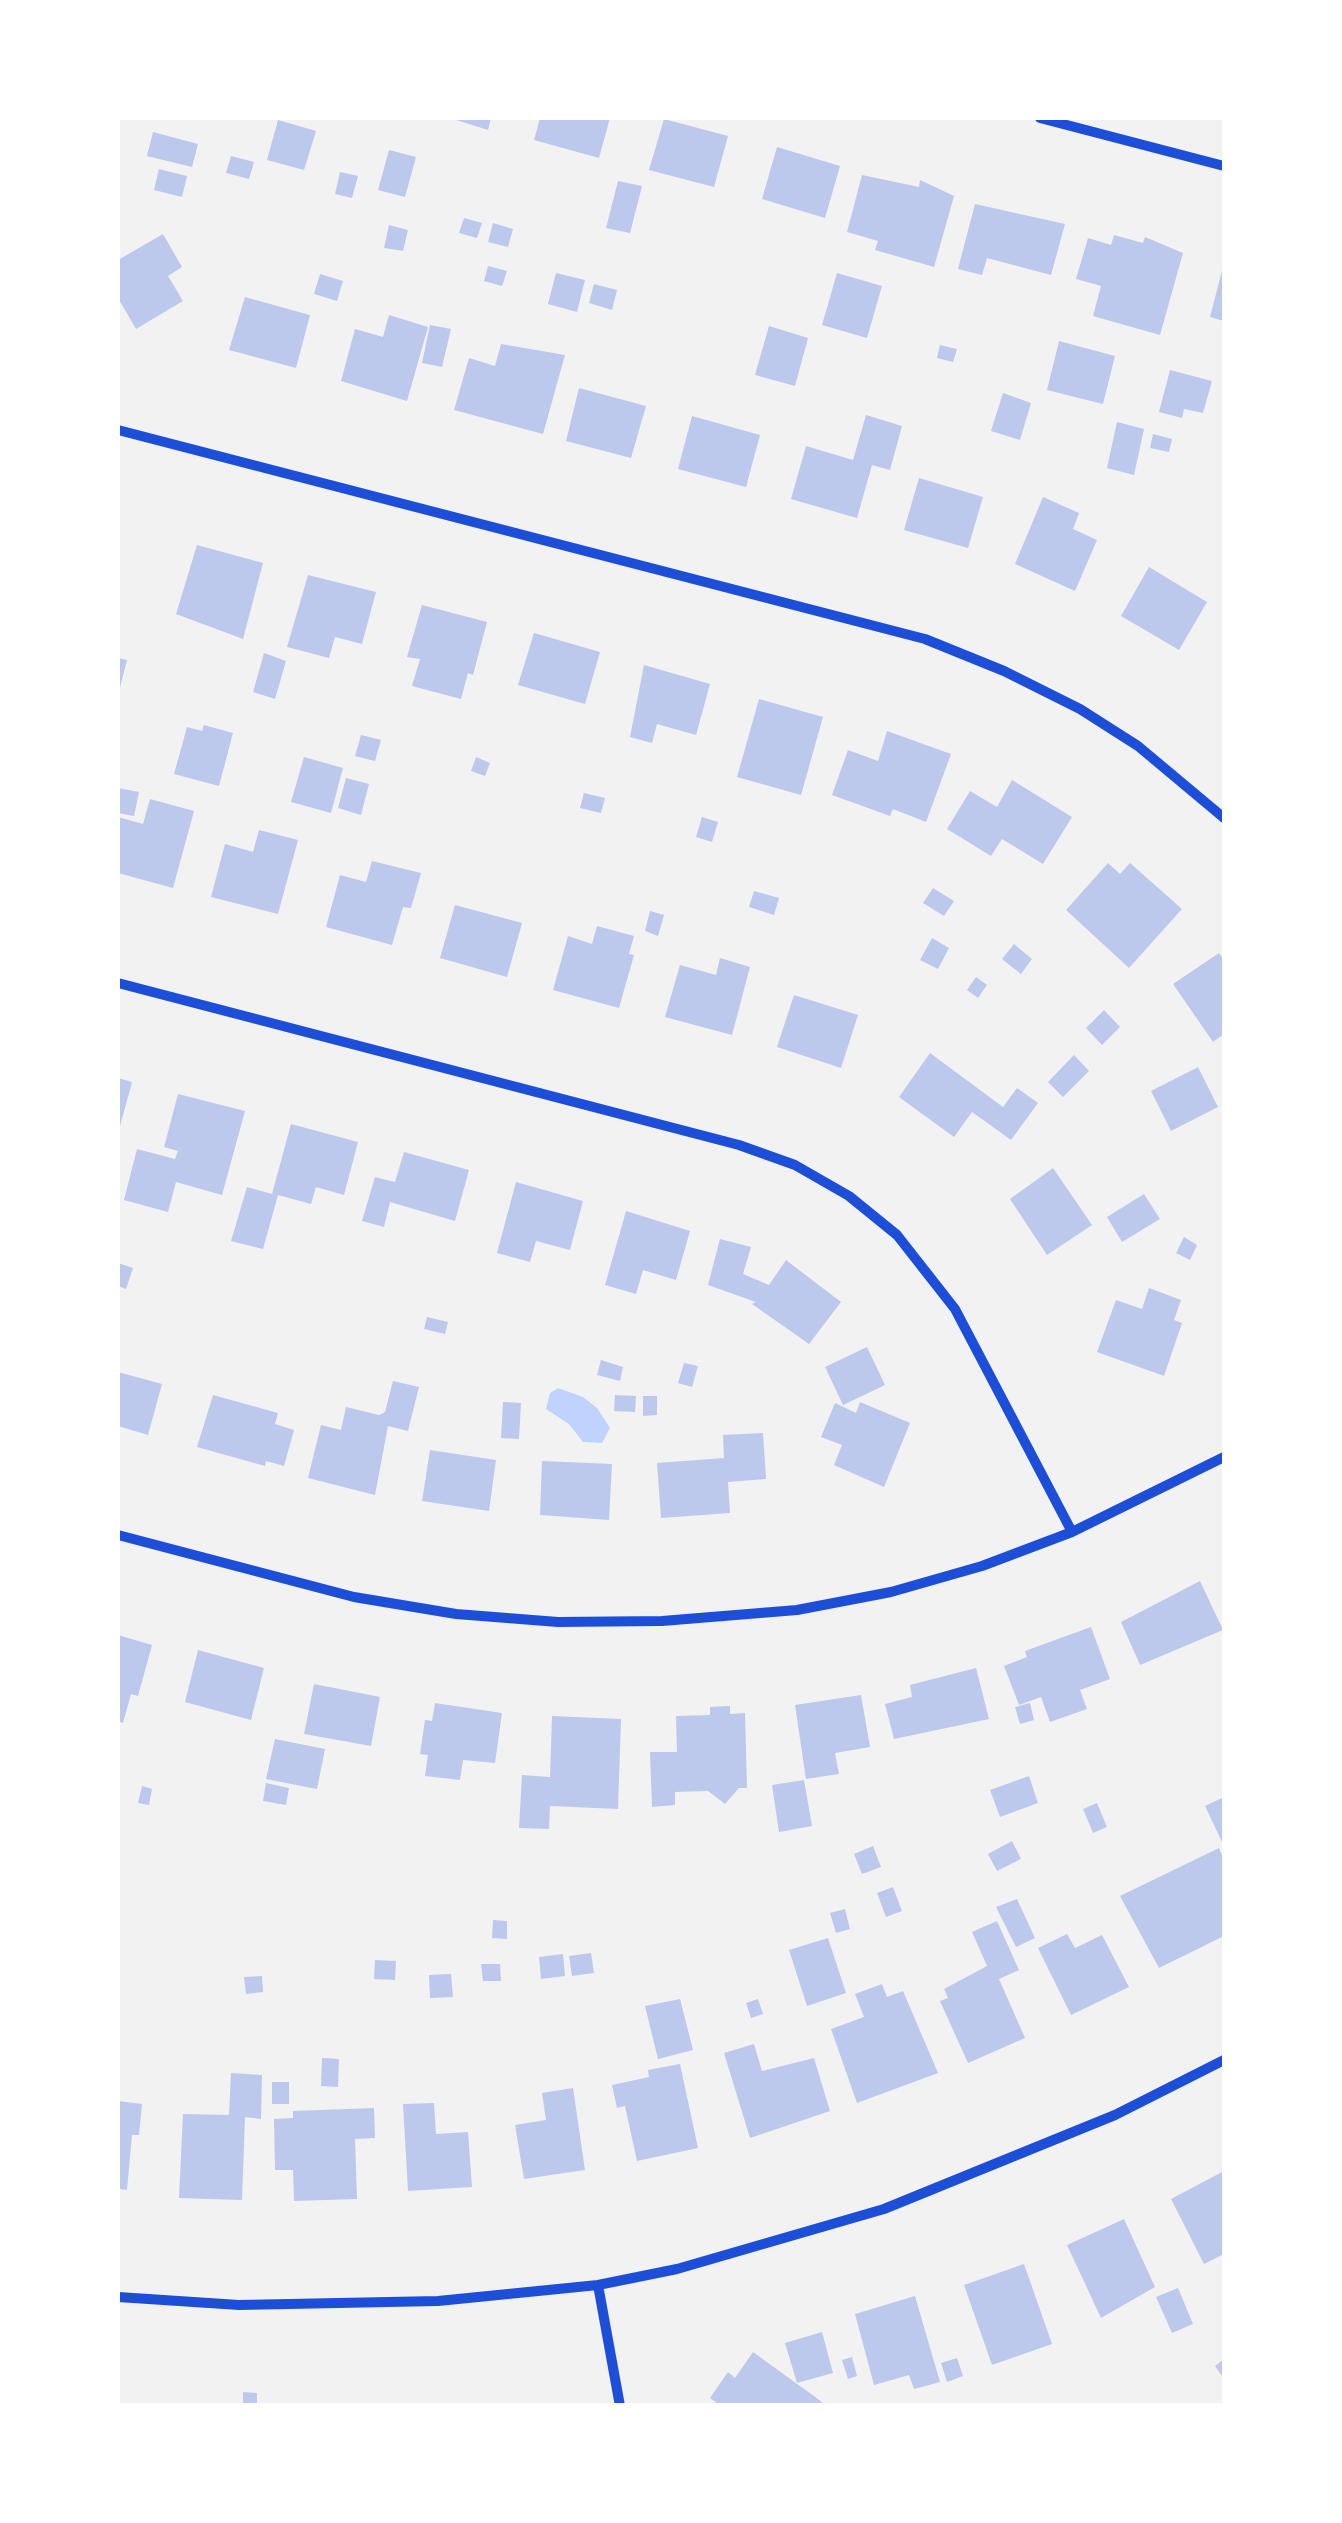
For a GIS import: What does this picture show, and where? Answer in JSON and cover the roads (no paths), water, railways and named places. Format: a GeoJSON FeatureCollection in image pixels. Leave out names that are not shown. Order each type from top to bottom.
{"type":"FeatureCollection","features":[{"type":"Feature","properties":{"kind":"street"},"geometry":{"type":"LineString","coordinates":[[1040,118],[1224,166]]}},
{"type":"Feature","properties":{"kind":"street"},"geometry":{"type":"LineString","coordinates":[[118,430],[926,639],[1080,709],[1138,746],[1224,818]]}},
{"type":"Feature","properties":{"kind":"street"},"geometry":{"type":"LineString","coordinates":[[118,983],[739,1145],[795,1165],[849,1196],[898,1235],[954,1310],[1072,1532]]}},
{"type":"Feature","properties":{"kind":"street"},"geometry":{"type":"LineString","coordinates":[[118,1535],[354,1597],[456,1614],[558,1622],[662,1622],[797,1610],[946,1576],[1072,1532],[1224,1456]]}},
{"type":"Feature","properties":{"kind":"street"},"geometry":{"type":"LineString","coordinates":[[118,2297],[239,2305],[438,2301],[598,2285],[716,2259],[884,2208],[1114,2115],[1224,2060]]}},
{"type":"Feature","properties":{"kind":"street"},"geometry":{"type":"LineString","coordinates":[[598,2285],[620,2406]]}},
{"type":"Feature","properties":{"kind":"water"},"geometry":{"type":"Polygon","coordinates":[[[558,1388],[583,1397],[597,1408],[610,1428],[602,1443],[583,1442],[569,1424],[546,1409],[550,1393],[558,1388]]]}}]}
